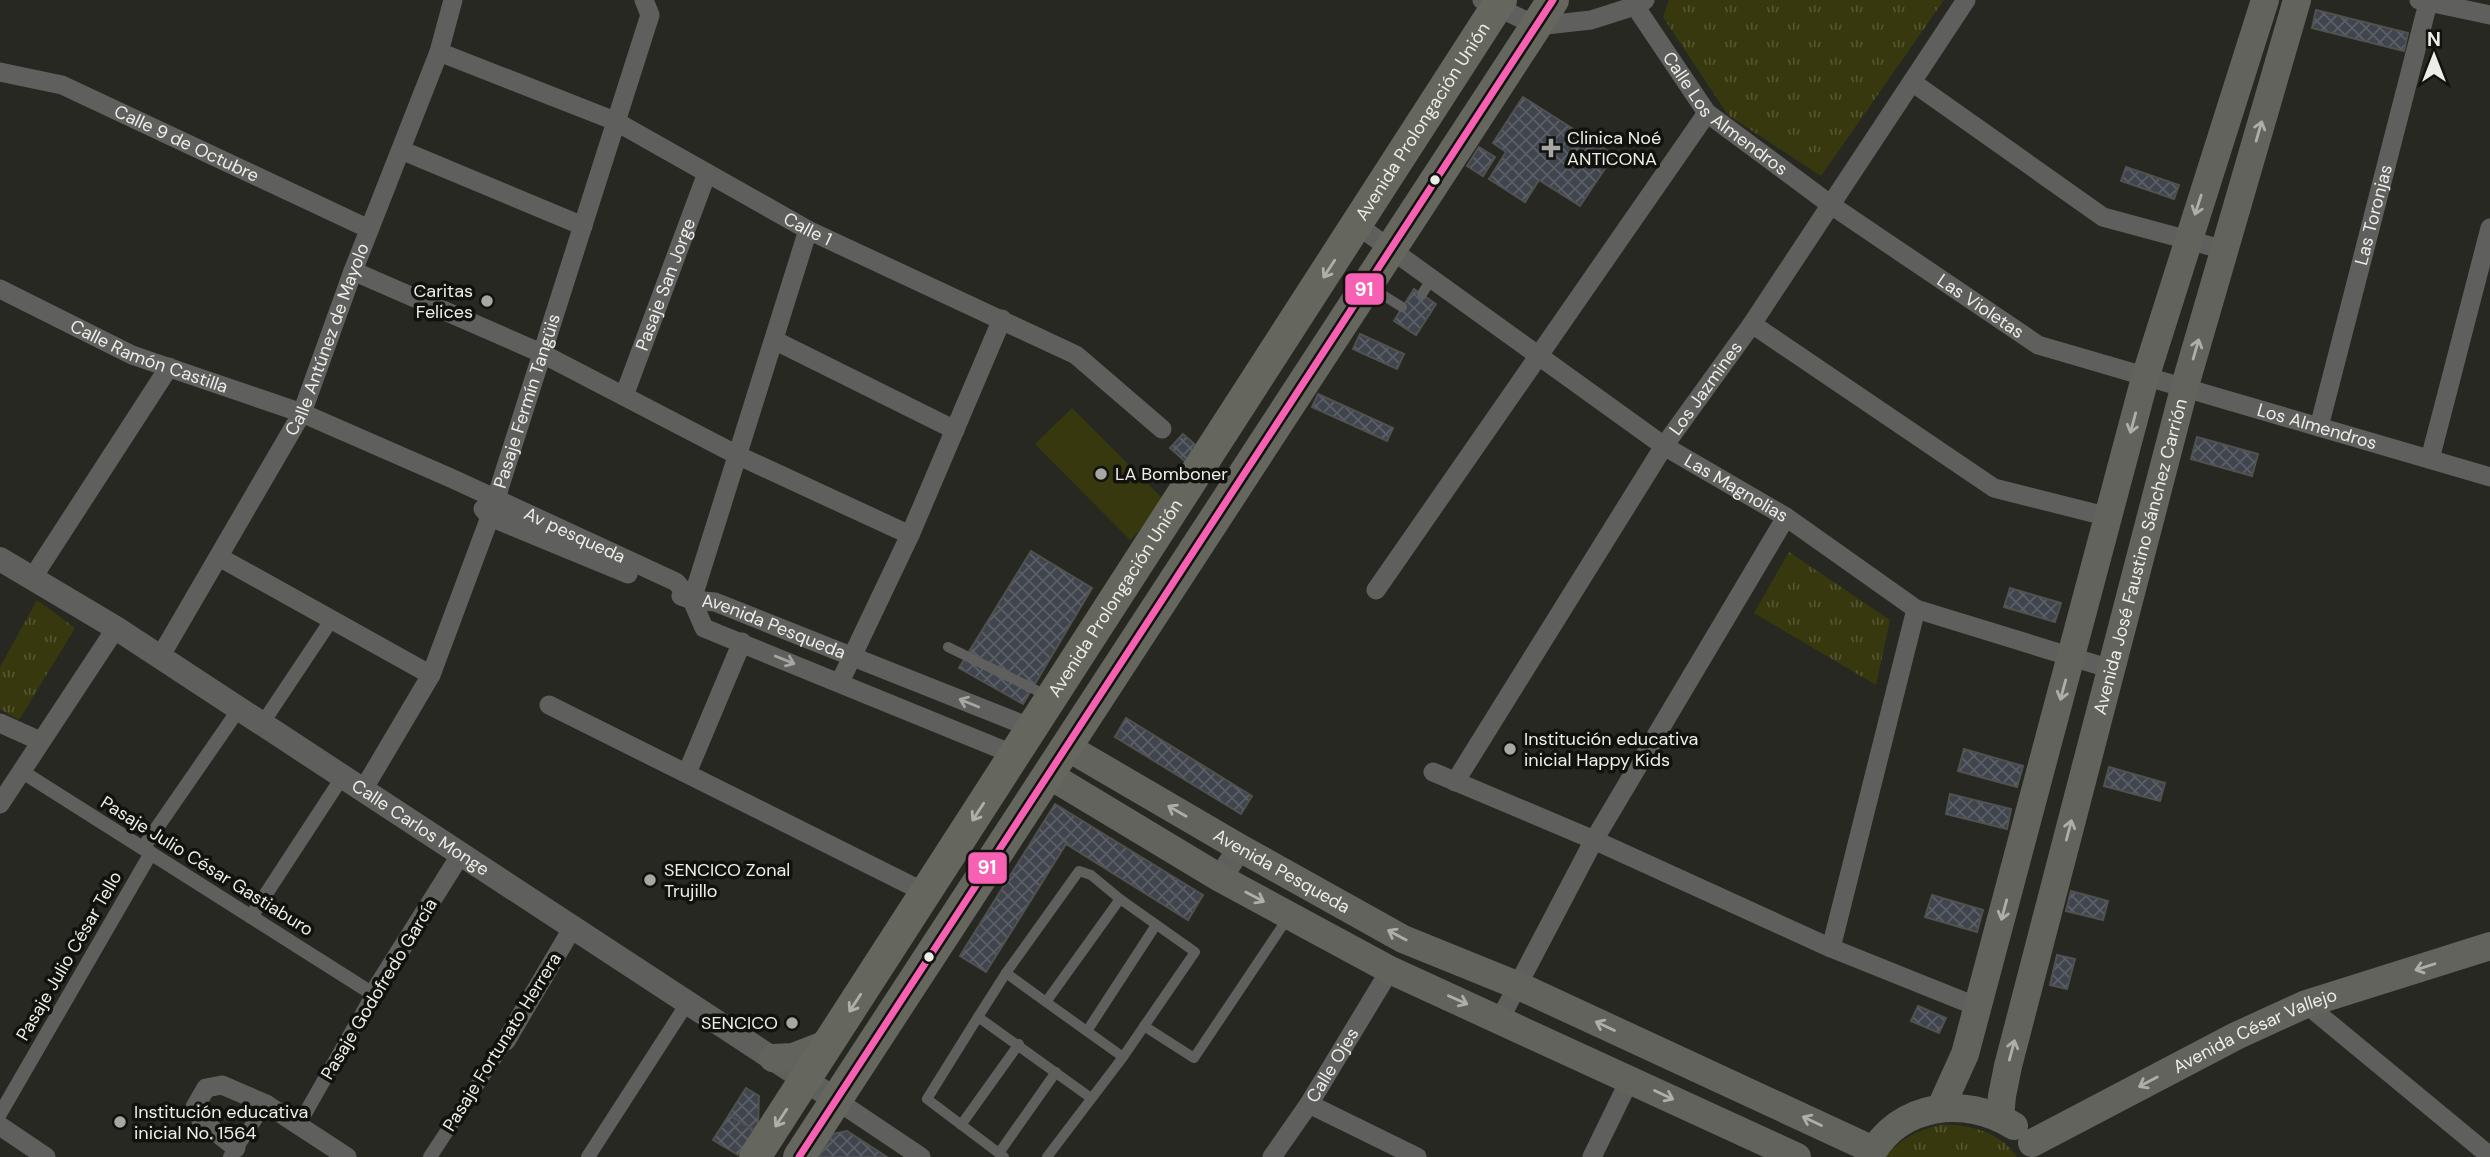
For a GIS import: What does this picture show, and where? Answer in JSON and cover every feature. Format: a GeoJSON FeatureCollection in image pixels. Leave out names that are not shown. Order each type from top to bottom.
{"type":"FeatureCollection","features":[{"type":"Feature","properties":{"kind":"main road"},"geometry":{"type":"LineString","coordinates":[[1941,1107],[1965,1054],[2145,378],[2264,0]]}},
{"type":"Feature","properties":{"kind":"main road","name":"Avenida José Faustino Sánchez Carrión"},"geometry":{"type":"LineString","coordinates":[[2000,1117],[2008,1066],[2184,389],[2297,0]]}},
{"type":"Feature","properties":{"kind":"main road","name":"Avenida Prolongación Unión"},"geometry":{"type":"LineString","coordinates":[[755,1157],[1357,225],[1494,2]]}},
{"type":"Feature","properties":{"kind":"main road"},"geometry":{"type":"LineString","coordinates":[[799,1157],[1545,13]]}},
{"type":"Feature","properties":{"kind":"main road"},"geometry":{"type":"LineString","coordinates":[[1198,471],[1232,493]]}},
{"type":"Feature","properties":{"kind":"main road","name":"Avenida Pesqueda"},"geometry":{"type":"LineString","coordinates":[[1067,747],[1403,939],[1519,986],[1872,1154]]}},
{"type":"Feature","properties":{"kind":"main road","name":"Avenida Pesqueda"},"geometry":{"type":"LineString","coordinates":[[1049,775],[1220,878],[1390,970],[1797,1157]]}},
{"type":"Feature","properties":{"kind":"main road","name":"Avenida César Vallejo"},"geometry":{"type":"LineString","coordinates":[[2036,1150],[2236,1036],[2306,1004],[2490,946]]}},
{"type":"Feature","properties":{"kind":"main road"},"geometry":{"type":"LineString","coordinates":[[773,1058],[793,1057],[829,1043]]}},
{"type":"Feature","properties":{"kind":"main road"},"geometry":{"type":"LineString","coordinates":[[1872,1154],[1886,1135],[1902,1122],[1921,1112],[1961,1106],[2000,1117],[2017,1128],[2036,1150]]}},
{"type":"Feature","properties":{"kind":"street","name":"Calle Antúnez de Mayolo"},"geometry":{"type":"LineString","coordinates":[[160,657],[302,413],[353,271],[439,52],[453,0]]}},
{"type":"Feature","properties":{"kind":"street","name":"Pasaje Fermín Tangüis"},"geometry":{"type":"LineString","coordinates":[[353,783],[431,675],[493,508],[650,15],[644,0]]}},
{"type":"Feature","properties":{"kind":"street","name":"Los Jazmines"},"geometry":{"type":"LineString","coordinates":[[1455,782],[1664,446],[1752,324],[1966,0]]}},
{"type":"Feature","properties":{"kind":"street"},"geometry":{"type":"LineString","coordinates":[[2423,1],[2490,15]]}},
{"type":"Feature","properties":{"kind":"street","name":"Las Toronjas"},"geometry":{"type":"LineString","coordinates":[[2319,427],[2423,1]]}},
{"type":"Feature","properties":{"kind":"street"},"geometry":{"type":"LineString","coordinates":[[1494,2],[1591,20],[1640,3]]}},
{"type":"Feature","properties":{"kind":"street","name":"Calle Los Almendros"},"geometry":{"type":"LineString","coordinates":[[1640,3],[1707,113],[1831,205]]}},
{"type":"Feature","properties":{"kind":"street","name":"Calle 1"},"geometry":{"type":"LineString","coordinates":[[439,52],[615,121],[808,230],[1076,355],[1162,429]]}},
{"type":"Feature","properties":{"kind":"street","name":"Calle 9 de Octubre"},"geometry":{"type":"LineString","coordinates":[[0,72],[62,85],[369,229]]}},
{"type":"Feature","properties":{"kind":"street"},"geometry":{"type":"LineString","coordinates":[[1912,82],[2103,217],[2225,250]]}},
{"type":"Feature","properties":{"kind":"street"},"geometry":{"type":"LineString","coordinates":[[1376,590],[1707,113]]}},
{"type":"Feature","properties":{"kind":"street"},"geometry":{"type":"LineString","coordinates":[[401,150],[583,226]]}},
{"type":"Feature","properties":{"kind":"street","name":"Pasaje San Jorge"},"geometry":{"type":"LineString","coordinates":[[624,396],[707,173]]}},
{"type":"Feature","properties":{"kind":"street","name":"Las Violetas"},"geometry":{"type":"LineString","coordinates":[[1831,205],[2038,345],[2145,378]]}},
{"type":"Feature","properties":{"kind":"street","name":"Las Magnolias"},"geometry":{"type":"LineString","coordinates":[[1357,225],[1392,248],[1427,286],[1539,355],[1664,446],[1786,517],[1916,608],[2111,669]]}},
{"type":"Feature","properties":{"kind":"street"},"geometry":{"type":"LineString","coordinates":[[2430,459],[2482,298],[2490,228]]}},
{"type":"Feature","properties":{"kind":"street"},"geometry":{"type":"LineString","coordinates":[[692,600],[808,230]]}},
{"type":"Feature","properties":{"kind":"street"},"geometry":{"type":"LineString","coordinates":[[353,271],[541,352],[737,455],[910,535]]}},
{"type":"Feature","properties":{"kind":"street","name":"Calle Ramón Castilla"},"geometry":{"type":"LineString","coordinates":[[0,289],[132,355],[302,413]]}},
{"type":"Feature","properties":{"kind":"street"},"geometry":{"type":"LineString","coordinates":[[840,682],[910,535],[1002,319]]}},
{"type":"Feature","properties":{"kind":"street"},"geometry":{"type":"LineString","coordinates":[[1752,324],[1994,488],[2109,517]]}},
{"type":"Feature","properties":{"kind":"street"},"geometry":{"type":"LineString","coordinates":[[774,340],[955,430]]}},
{"type":"Feature","properties":{"kind":"street"},"geometry":{"type":"LineString","coordinates":[[33,578],[169,367]]}},
{"type":"Feature","properties":{"kind":"street","name":"Los Almendros"},"geometry":{"type":"LineString","coordinates":[[2145,378],[2490,477]]}},
{"type":"Feature","properties":{"kind":"street"},"geometry":{"type":"LineString","coordinates":[[302,413],[453,479],[493,508]]}},
{"type":"Feature","properties":{"kind":"street","name":"Avenida Pesqueda"},"geometry":{"type":"LineString","coordinates":[[493,508],[692,600],[715,602],[853,656],[1032,729],[1067,747]]}},
{"type":"Feature","properties":{"kind":"street"},"geometry":{"type":"LineString","coordinates":[[1500,1019],[1594,840],[1786,517]]}},
{"type":"Feature","properties":{"kind":"street"},"geometry":{"type":"LineString","coordinates":[[219,557],[431,675]]}},
{"type":"Feature","properties":{"kind":"street","name":"Calle Carlos Monge"},"geometry":{"type":"LineString","coordinates":[[0,559],[116,628],[836,1100]]}},
{"type":"Feature","properties":{"kind":"street","name":"Avenida Pesqueda"},"geometry":{"type":"LineString","coordinates":[[692,600],[704,628],[1015,755],[1049,775]]}},
{"type":"Feature","properties":{"kind":"street"},"geometry":{"type":"LineString","coordinates":[[1831,948],[1916,608]]}},
{"type":"Feature","properties":{"kind":"street"},"geometry":{"type":"LineString","coordinates":[[262,723],[332,620]]}},
{"type":"Feature","properties":{"kind":"street"},"geometry":{"type":"LineString","coordinates":[[0,804],[116,628]]}},
{"type":"Feature","properties":{"kind":"street"},"geometry":{"type":"LineString","coordinates":[[687,773],[742,642]]}},
{"type":"Feature","properties":{"kind":"street"},"geometry":{"type":"LineString","coordinates":[[549,705],[926,892]]}},
{"type":"Feature","properties":{"kind":"street","name":"Pasaje Julio César Tello"},"geometry":{"type":"LineString","coordinates":[[0,1114],[147,851],[239,709]]}},
{"type":"Feature","properties":{"kind":"street"},"geometry":{"type":"LineString","coordinates":[[0,723],[40,741]]}},
{"type":"Feature","properties":{"kind":"street","name":"Pasaje Julio César Gastiaburo"},"geometry":{"type":"LineString","coordinates":[[21,771],[373,994]]}},
{"type":"Feature","properties":{"kind":"street"},"geometry":{"type":"LineString","coordinates":[[1433,772],[1594,840],[1831,948],[1978,1007]]}},
{"type":"Feature","properties":{"kind":"street"},"geometry":{"type":"LineString","coordinates":[[251,917],[353,783]]}},
{"type":"Feature","properties":{"kind":"street"},"geometry":{"type":"LineString","coordinates":[[1220,878],[1240,848]]}},
{"type":"Feature","properties":{"kind":"street","name":"Pasaje Godofredo García"},"geometry":{"type":"LineString","coordinates":[[298,1126],[373,994],[461,854]]}},
{"type":"Feature","properties":{"kind":"street","name":"Pasaje Fortunato Herrera"},"geometry":{"type":"LineString","coordinates":[[430,1157],[506,1041],[573,927]]}},
{"type":"Feature","properties":{"kind":"street","name":"Calle Ojes"},"geometry":{"type":"LineString","coordinates":[[1272,1157],[1309,1104],[1390,970]]}},
{"type":"Feature","properties":{"kind":"street"},"geometry":{"type":"LineString","coordinates":[[588,1157],[688,1002]]}},
{"type":"Feature","properties":{"kind":"street"},"geometry":{"type":"LineString","coordinates":[[2306,1004],[2490,1156]]}},
{"type":"Feature","properties":{"kind":"street"},"geometry":{"type":"LineString","coordinates":[[1592,1157],[1630,1079]]}},
{"type":"Feature","properties":{"kind":"street"},"geometry":{"type":"LineString","coordinates":[[266,1104],[233,1152],[201,1120],[195,1107],[206,1088],[222,1085],[266,1104],[347,1157]]}},
{"type":"Feature","properties":{"kind":"street"},"geometry":{"type":"LineString","coordinates":[[836,1100],[921,1157]]}},
{"type":"Feature","properties":{"kind":"street"},"geometry":{"type":"LineString","coordinates":[[1309,1104],[1416,1157]]}},
{"type":"Feature","properties":{"kind":"street"},"geometry":{"type":"LineString","coordinates":[[0,1126],[46,1157]]}},
{"type":"Feature","properties":{"kind":"lane"},"geometry":{"type":"LineString","coordinates":[[1368,285],[1402,307]]}},
{"type":"Feature","properties":{"kind":"lane"},"geometry":{"type":"LineString","coordinates":[[947,647],[1052,698]]}},
{"type":"Feature","properties":{"kind":"lane"},"geometry":{"type":"LineString","coordinates":[[1047,1157],[1123,1057],[1195,952],[1091,876],[1079,871],[1006,973],[927,1100],[1002,1155],[1056,1072]]}},
{"type":"Feature","properties":{"kind":"lane"},"geometry":{"type":"LineString","coordinates":[[1046,1002],[1120,899]]}},
{"type":"Feature","properties":{"kind":"lane"},"geometry":{"type":"LineString","coordinates":[[1144,1026],[1194,1058],[1290,916]]}},
{"type":"Feature","properties":{"kind":"lane"},"geometry":{"type":"LineString","coordinates":[[1087,1031],[1156,925]]}},
{"type":"Feature","properties":{"kind":"lane"},"geometry":{"type":"LineString","coordinates":[[1006,973],[1123,1057]]}},
{"type":"Feature","properties":{"kind":"lane"},"geometry":{"type":"LineString","coordinates":[[978,1017],[1091,1098]]}},
{"type":"Feature","properties":{"kind":"lane"},"geometry":{"type":"LineString","coordinates":[[961,1125],[1019,1044]]}},
{"type":"Feature","properties":{"kind":"green space"},"geometry":{"type":"Polygon","coordinates":[[[1669,0],[1944,0],[1821,176],[1728,115],[1663,17],[1669,0]]]}},
{"type":"Feature","properties":{"kind":"green space","name":"LA Bomboner"},"geometry":{"type":"Polygon","coordinates":[[[1072,408],[1167,503],[1130,540],[1035,444],[1072,408]]]}},
{"type":"Feature","properties":{"kind":"green space"},"geometry":{"type":"Polygon","coordinates":[[[1789,552],[1890,620],[1876,685],[1754,613],[1789,552]]]}},
{"type":"Feature","properties":{"kind":"green space"},"geometry":{"type":"Polygon","coordinates":[[[37,600],[75,628],[19,720],[0,709],[0,667],[37,600]]]}},
{"type":"Feature","properties":{"kind":"green space"},"geometry":{"type":"Polygon","coordinates":[[[1943,1124],[1964,1126],[1993,1136],[2010,1148],[2017,1157],[1886,1157],[1898,1144],[1912,1135],[1943,1124]]]}},
{"type":"Feature","properties":{"kind":"building"},"geometry":{"type":"Polygon","coordinates":[[[2316,10],[2408,33],[2404,51],[2312,28],[2316,10]]]}},
{"type":"Feature","properties":{"kind":"building","name":"Clinica Noé ANTICONA"},"geometry":{"type":"Polygon","coordinates":[[[1523,97],[1614,155],[1580,206],[1539,180],[1525,202],[1489,179],[1506,152],[1493,143],[1523,97]]]}},
{"type":"Feature","properties":{"kind":"building"},"geometry":{"type":"Polygon","coordinates":[[[1479,147],[1495,157],[1483,176],[1467,166],[1479,147]]]}},
{"type":"Feature","properties":{"kind":"building"},"geometry":{"type":"Polygon","coordinates":[[[2126,167],[2179,185],[2174,199],[2121,181],[2126,167]]]}},
{"type":"Feature","properties":{"kind":"building"},"geometry":{"type":"Polygon","coordinates":[[[1414,289],[1436,304],[1416,335],[1394,321],[1414,289]]]}},
{"type":"Feature","properties":{"kind":"building"},"geometry":{"type":"Polygon","coordinates":[[[1360,334],[1404,354],[1397,369],[1353,349],[1360,334]]]}},
{"type":"Feature","properties":{"kind":"building"},"geometry":{"type":"Polygon","coordinates":[[[1318,394],[1393,428],[1387,441],[1312,407],[1318,394]]]}},
{"type":"Feature","properties":{"kind":"building"},"geometry":{"type":"Polygon","coordinates":[[[1183,434],[1200,449],[1187,463],[1170,448],[1183,434]]]}},
{"type":"Feature","properties":{"kind":"building"},"geometry":{"type":"Polygon","coordinates":[[[2197,437],[2258,454],[2252,476],[2191,459],[2197,437]]]}},
{"type":"Feature","properties":{"kind":"building"},"geometry":{"type":"Polygon","coordinates":[[[1031,551],[1092,588],[1023,704],[959,668],[1031,551]]]}},
{"type":"Feature","properties":{"kind":"building"},"geometry":{"type":"Polygon","coordinates":[[[2010,588],[2061,603],[2055,622],[2004,607],[2010,588]]]}},
{"type":"Feature","properties":{"kind":"building"},"geometry":{"type":"Polygon","coordinates":[[[1126,718],[1252,796],[1241,814],[1115,737],[1126,718]]]}},
{"type":"Feature","properties":{"kind":"building"},"geometry":{"type":"Polygon","coordinates":[[[1964,749],[2023,766],[2017,787],[1958,771],[1964,749]]]}},
{"type":"Feature","properties":{"kind":"building"},"geometry":{"type":"Polygon","coordinates":[[[2109,767],[2165,783],[2160,801],[2104,786],[2109,767]]]}},
{"type":"Feature","properties":{"kind":"building"},"geometry":{"type":"Polygon","coordinates":[[[1950,794],[2011,809],[2007,829],[1946,814],[1950,794]]]}},
{"type":"Feature","properties":{"kind":"building"},"geometry":{"type":"Polygon","coordinates":[[[1055,804],[1203,895],[1188,920],[1066,844],[986,972],[960,956],[1055,804]]]}},
{"type":"Feature","properties":{"kind":"building"},"geometry":{"type":"Polygon","coordinates":[[[2071,891],[2108,901],[2103,920],[2066,911],[2071,891]]]}},
{"type":"Feature","properties":{"kind":"building"},"geometry":{"type":"Polygon","coordinates":[[[1932,895],[1983,910],[1977,932],[1925,917],[1932,895]]]}},
{"type":"Feature","properties":{"kind":"building"},"geometry":{"type":"Polygon","coordinates":[[[2057,955],[2075,959],[2067,989],[2050,985],[2057,955]]]}},
{"type":"Feature","properties":{"kind":"building"},"geometry":{"type":"Polygon","coordinates":[[[1918,1006],[1946,1018],[1939,1033],[1911,1021],[1918,1006]]]}},
{"type":"Feature","properties":{"kind":"building"},"geometry":{"type":"Polygon","coordinates":[[[746,1088],[759,1096],[758,1124],[754,1130],[729,1115],[746,1088]]]}},
{"type":"Feature","properties":{"kind":"building"},"geometry":{"type":"Polygon","coordinates":[[[729,1115],[754,1130],[738,1155],[713,1140],[729,1115]]]}},
{"type":"Feature","properties":{"kind":"building"},"geometry":{"type":"Polygon","coordinates":[[[847,1131],[887,1157],[818,1157],[833,1134],[847,1131]]]}},
{"type":"Feature","properties":{"kind":"transit line","name":"91"},"geometry":{"type":"LineString","coordinates":[[799,1157],[1553,0]]}},
{"type":"Feature","properties":{"kind":"place","name":"Clinica Noé ANTICONA"},"geometry":{"type":"Point","coordinates":[1551,148]}},
{"type":"Feature","properties":{"kind":"place","name":"Caritas Felices"},"geometry":{"type":"Point","coordinates":[487,301]}},
{"type":"Feature","properties":{"kind":"place","name":"LA Bomboner"},"geometry":{"type":"Point","coordinates":[1101,474]}},
{"type":"Feature","properties":{"kind":"place","name":"Institución educativa inicial Happy Kids"},"geometry":{"type":"Point","coordinates":[1510,749]}},
{"type":"Feature","properties":{"kind":"place","name":"SENCICO Zonal Trujillo"},"geometry":{"type":"Point","coordinates":[650,880]}},
{"type":"Feature","properties":{"kind":"place","name":"SENCICO"},"geometry":{"type":"Point","coordinates":[792,1023]}},
{"type":"Feature","properties":{"kind":"place","name":"Institución educativa inicial No. 1564"},"geometry":{"type":"Point","coordinates":[120,1122]}}]}
